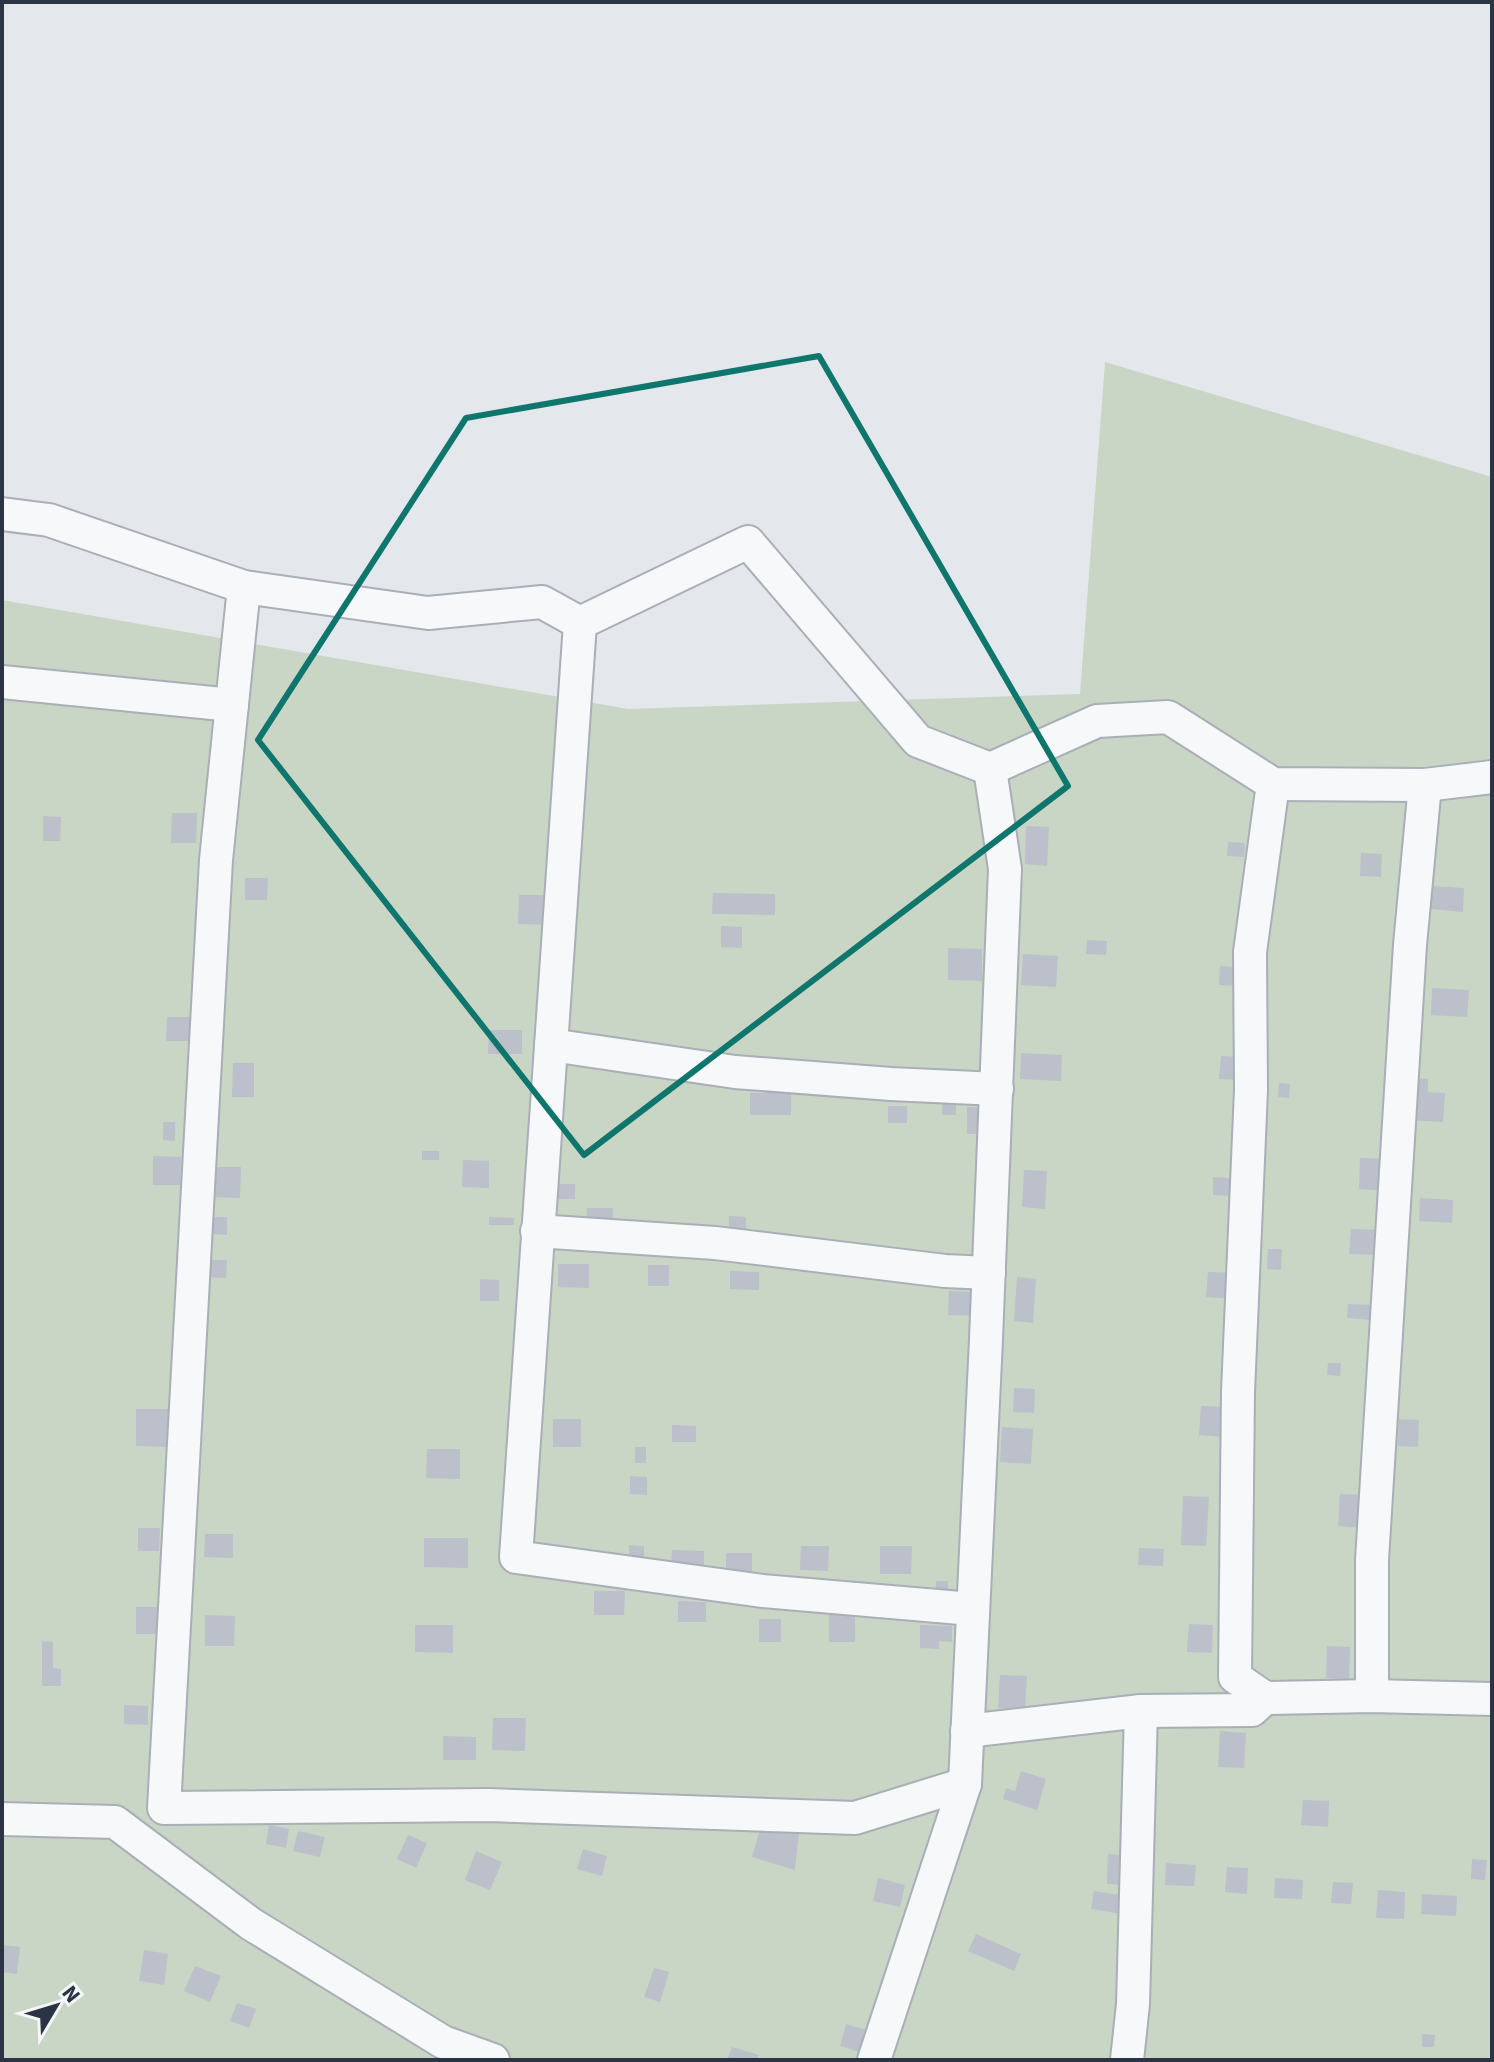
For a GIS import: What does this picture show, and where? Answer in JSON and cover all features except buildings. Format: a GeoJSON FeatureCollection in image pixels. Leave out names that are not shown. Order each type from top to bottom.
{"type":"FeatureCollection","features":[{"type":"Feature","properties":{"kind":"lane"},"geometry":{"type":"LineString","coordinates":[[2,514],[49,520],[244,587],[428,613],[542,602],[580,623]]}},
{"type":"Feature","properties":{"kind":"lane"},"geometry":{"type":"LineString","coordinates":[[580,623],[748,542],[918,741],[990,769],[1097,721],[1168,717],[1273,784],[1425,785],[1492,777]]}},
{"type":"Feature","properties":{"kind":"lane"},"geometry":{"type":"LineString","coordinates":[[137,1838],[164,1808],[216,860],[244,587]]}},
{"type":"Feature","properties":{"kind":"lane"},"geometry":{"type":"LineString","coordinates":[[580,623],[516,1557],[762,1591],[972,1609]]}},
{"type":"Feature","properties":{"kind":"lane"},"geometry":{"type":"LineString","coordinates":[[2,682],[232,705]]}},
{"type":"Feature","properties":{"kind":"lane"},"geometry":{"type":"LineString","coordinates":[[874,2060],[965,1784],[1005,869],[990,769]]}},
{"type":"Feature","properties":{"kind":"lane"},"geometry":{"type":"LineString","coordinates":[[1273,784],[1250,952],[1251,1090],[1237,1408],[1235,1677],[1265,1698],[1372,1696],[1492,1699]]}},
{"type":"Feature","properties":{"kind":"lane"},"geometry":{"type":"LineString","coordinates":[[1372,1696],[1374,1529],[1410,945],[1425,785]]}},
{"type":"Feature","properties":{"kind":"lane"},"geometry":{"type":"LineString","coordinates":[[551,1045],[735,1072],[997,1089]]}},
{"type":"Feature","properties":{"kind":"lane"},"geometry":{"type":"LineString","coordinates":[[537,1231],[715,1243],[945,1271],[989,1273]]}},
{"type":"Feature","properties":{"kind":"lane"},"geometry":{"type":"LineString","coordinates":[[967,1731],[1141,1711],[1252,1710],[1265,1698]]}},
{"type":"Feature","properties":{"kind":"lane"},"geometry":{"type":"LineString","coordinates":[[1127,2060],[1133,2004],[1141,1711]]}},
{"type":"Feature","properties":{"kind":"lane"},"geometry":{"type":"LineString","coordinates":[[164,1808],[488,1805],[855,1818],[965,1784]]}},
{"type":"Feature","properties":{"kind":"lane"},"geometry":{"type":"LineString","coordinates":[[2,1819],[115,1822],[251,1924],[443,2042],[493,2060]]}},
{"type":"Feature","properties":{"kind":"highlighted area"},"geometry":{"type":"Polygon","coordinates":[[[819,356],[1068,786],[584,1155],[258,740],[466,418],[819,356]]]}},
{"type":"Feature","properties":{"kind":"green space"},"geometry":{"type":"Polygon","coordinates":[[[1105,362],[1492,477],[1492,2060],[2,2060],[2,600],[628,709],[1080,694],[1105,362]]]}}]}
